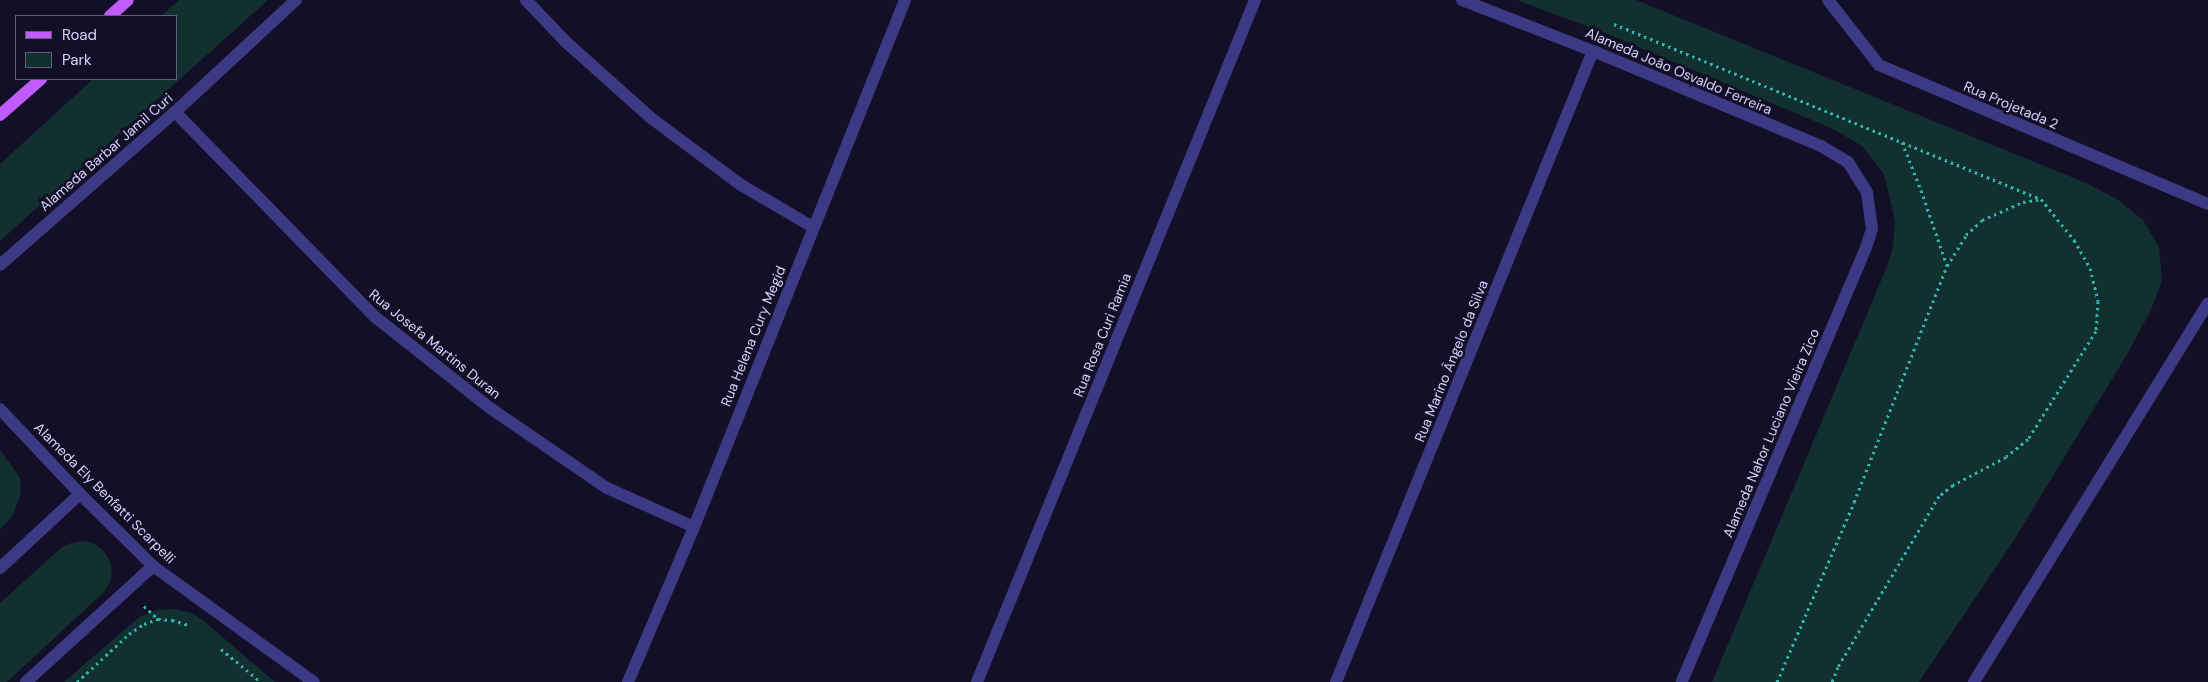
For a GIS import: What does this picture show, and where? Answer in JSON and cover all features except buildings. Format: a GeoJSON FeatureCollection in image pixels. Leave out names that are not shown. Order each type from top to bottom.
{"type":"FeatureCollection","features":[{"type":"Feature","properties":{"kind":"main road"},"geometry":{"type":"LineString","coordinates":[[111,15],[128,0]]}},
{"type":"Feature","properties":{"kind":"main road"},"geometry":{"type":"LineString","coordinates":[[0,115],[40,80]]}},
{"type":"Feature","properties":{"kind":"street","name":"Alameda Barbar Jamil Curi"},"geometry":{"type":"LineString","coordinates":[[0,265],[175,112],[296,0]]}},
{"type":"Feature","properties":{"kind":"street"},"geometry":{"type":"LineString","coordinates":[[526,0],[566,42],[651,118],[741,185],[813,226]]}},
{"type":"Feature","properties":{"kind":"street","name":"Rua Helena Cury Megid"},"geometry":{"type":"LineString","coordinates":[[628,682],[694,527],[905,0]]}},
{"type":"Feature","properties":{"kind":"street","name":"Rua Rosa Curi Ramia"},"geometry":{"type":"LineString","coordinates":[[977,682],[1254,0]]}},
{"type":"Feature","properties":{"kind":"street","name":"Alameda João Osvaldo Ferreira"},"geometry":{"type":"LineString","coordinates":[[1462,0],[1593,51],[1821,146],[1848,162],[1867,194]]}},
{"type":"Feature","properties":{"kind":"street","name":"Rua Projetada 2"},"geometry":{"type":"LineString","coordinates":[[1828,0],[1879,65],[2208,204]]}},
{"type":"Feature","properties":{"kind":"street","name":"Rua Marino Ângelo da Silva"},"geometry":{"type":"LineString","coordinates":[[1336,682],[1593,51]]}},
{"type":"Feature","properties":{"kind":"street","name":"Rua Josefa Martins Duran"},"geometry":{"type":"LineString","coordinates":[[175,112],[374,316],[490,408],[607,488],[694,527]]}},
{"type":"Feature","properties":{"kind":"street","name":"Alameda Nahor Luciano Vieira Zico"},"geometry":{"type":"LineString","coordinates":[[1682,682],[1865,250],[1872,228],[1867,194]]}},
{"type":"Feature","properties":{"kind":"street"},"geometry":{"type":"LineString","coordinates":[[1974,682],[2208,303]]}},
{"type":"Feature","properties":{"kind":"street","name":"Alameda Ely Benfatti Scarpelli"},"geometry":{"type":"LineString","coordinates":[[0,409],[80,494],[153,566],[314,682]]}},
{"type":"Feature","properties":{"kind":"street"},"geometry":{"type":"LineString","coordinates":[[0,568],[80,494]]}},
{"type":"Feature","properties":{"kind":"street"},"geometry":{"type":"LineString","coordinates":[[26,682],[153,566]]}},
{"type":"Feature","properties":{"kind":"path"},"geometry":{"type":"LineString","coordinates":[[1614,24],[2041,199],[2074,240],[2090,268],[2098,301],[2096,331],[2028,439],[2006,457],[1953,486],[1939,496],[1838,667],[1832,682]]}},
{"type":"Feature","properties":{"kind":"path"},"geometry":{"type":"LineString","coordinates":[[1901,142],[1922,190],[1947,266]]}},
{"type":"Feature","properties":{"kind":"path"},"geometry":{"type":"LineString","coordinates":[[1777,682],[1854,502],[1947,266],[1966,235],[1982,220],[2024,202],[2041,199]]}},
{"type":"Feature","properties":{"kind":"path"},"geometry":{"type":"LineString","coordinates":[[77,682],[129,634],[144,624],[158,619],[172,620],[191,626]]}},
{"type":"Feature","properties":{"kind":"path"},"geometry":{"type":"LineString","coordinates":[[218,646],[261,682]]}},
{"type":"Feature","properties":{"kind":"green space"},"geometry":{"type":"Polygon","coordinates":[[[179,0],[268,0],[0,241],[0,164],[92,80],[178,80],[178,15],[162,15],[179,0]]]}},
{"type":"Feature","properties":{"kind":"green space"},"geometry":{"type":"Polygon","coordinates":[[[1517,0],[1636,0],[2086,183],[2117,199],[2143,220],[2159,247],[2162,280],[2151,310],[2126,356],[2014,540],[1919,682],[1712,682],[1888,264],[1893,245],[1895,221],[1884,174],[1862,146],[1833,129],[1605,33],[1517,0]]]}},
{"type":"Feature","properties":{"kind":"green space"},"geometry":{"type":"Polygon","coordinates":[[[0,450],[20,478],[21,492],[13,515],[0,530],[0,450]]]}},
{"type":"Feature","properties":{"kind":"green space"},"geometry":{"type":"Polygon","coordinates":[[[82,541],[93,543],[102,549],[109,559],[112,570],[110,582],[104,592],[7,682],[0,682],[0,603],[61,548],[71,543],[82,541]]]}},
{"type":"Feature","properties":{"kind":"green space"},"geometry":{"type":"Polygon","coordinates":[[[174,609],[192,613],[204,621],[275,682],[64,682],[139,617],[158,610],[174,609]]]}}]}
